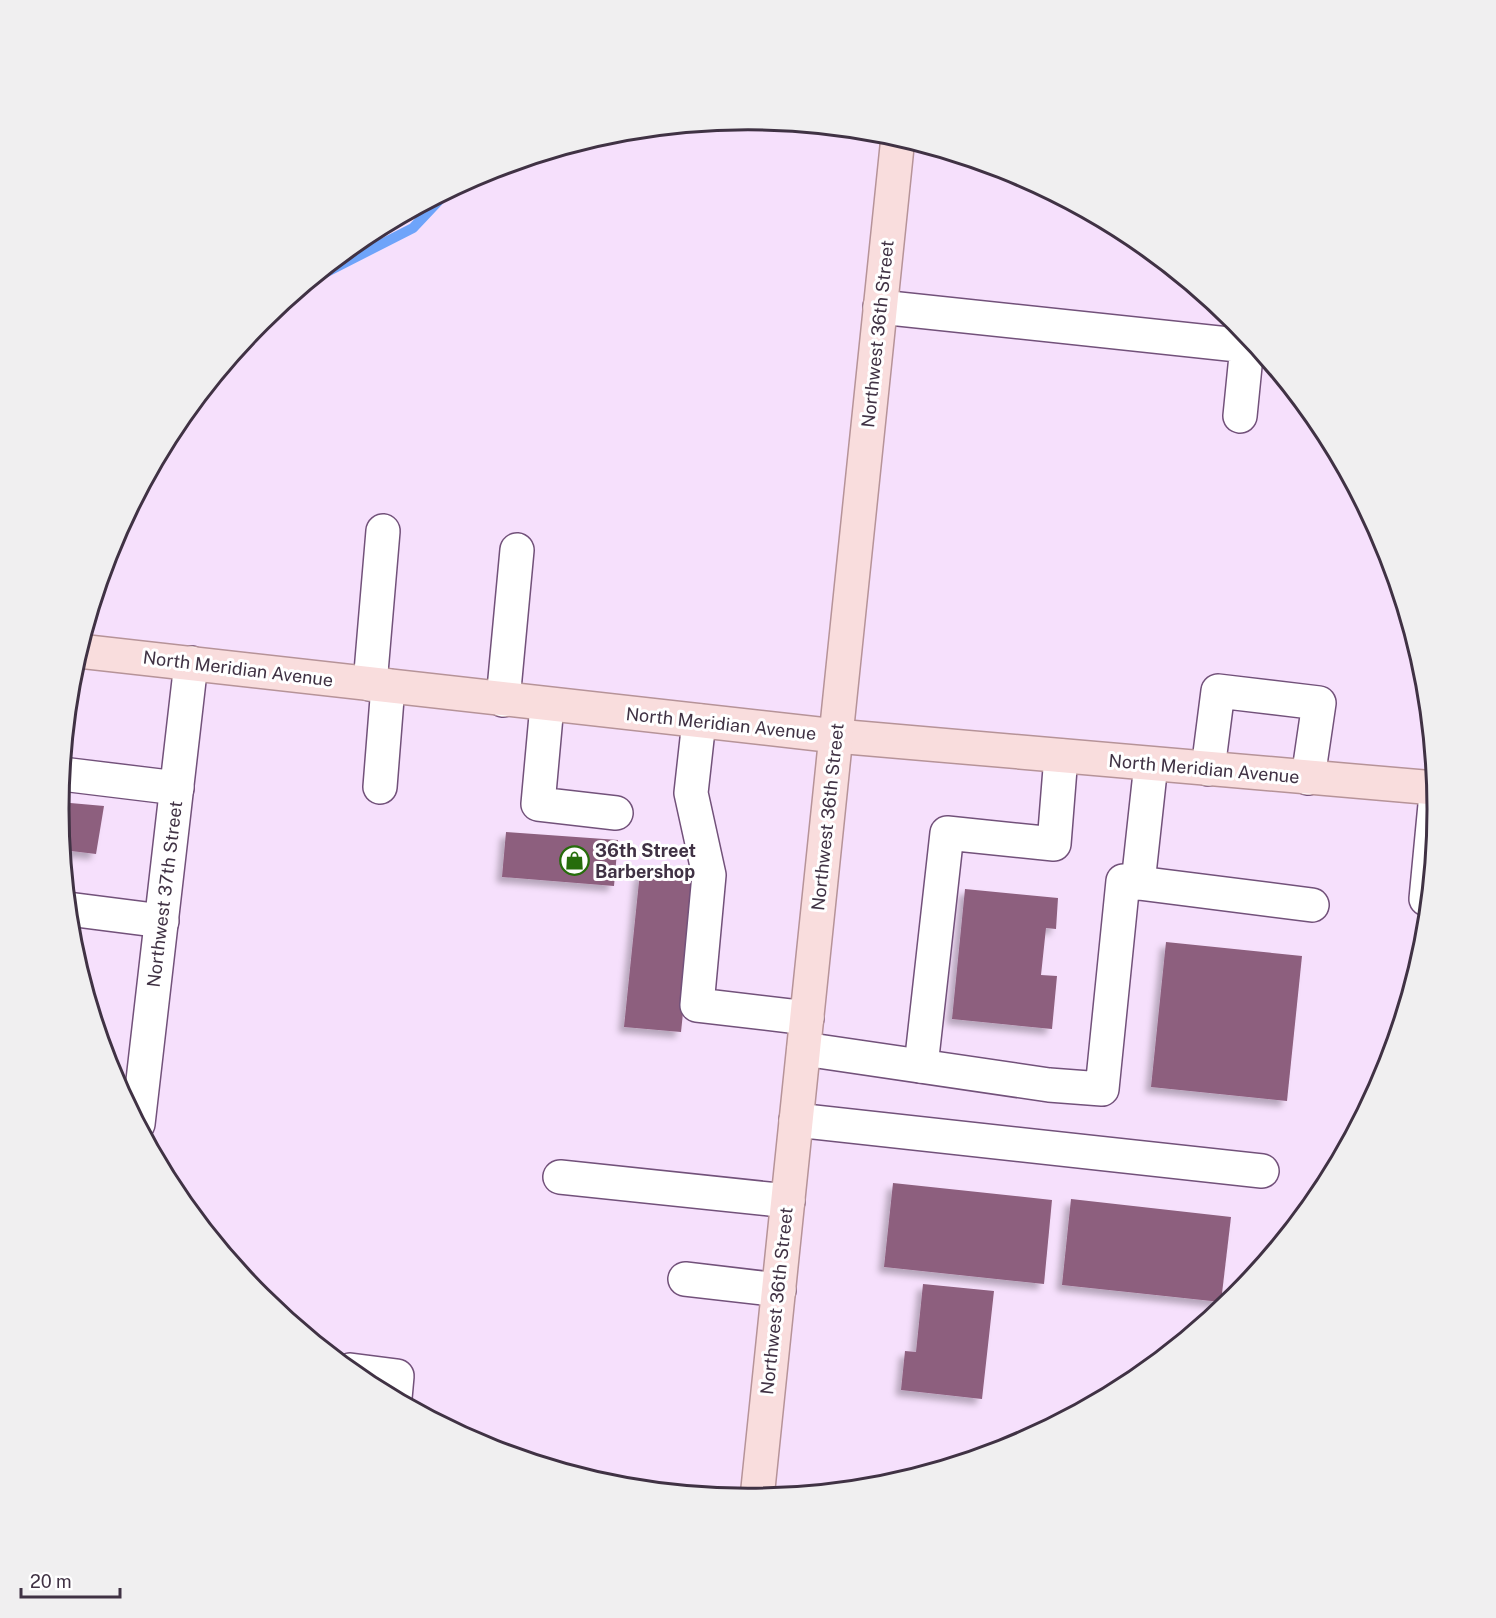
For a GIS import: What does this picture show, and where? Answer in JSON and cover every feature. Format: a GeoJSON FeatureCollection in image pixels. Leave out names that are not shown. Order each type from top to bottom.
{"type":"FeatureCollection","features":[{"type":"Feature","properties":{"kind":"main road","name":"Northwest 36th Street"},"geometry":{"type":"LineString","coordinates":[[758,1488],[897,147]]}},
{"type":"Feature","properties":{"kind":"main road","name":"North Meridian Avenue"},"geometry":{"type":"LineString","coordinates":[[88,652],[836,736],[1427,787]]}},
{"type":"Feature","properties":{"kind":"street"},"geometry":{"type":"LineString","coordinates":[[880,307],[1244,346]]}},
{"type":"Feature","properties":{"kind":"street"},"geometry":{"type":"LineString","coordinates":[[1240,416],[1247,349]]}},
{"type":"Feature","properties":{"kind":"street"},"geometry":{"type":"LineString","coordinates":[[380,787],[379,685],[383,531]]}},
{"type":"Feature","properties":{"kind":"street"},"geometry":{"type":"LineString","coordinates":[[503,700],[517,550]]}},
{"type":"Feature","properties":{"kind":"street","name":"Northwest 37th Street"},"geometry":{"type":"LineString","coordinates":[[140,1110],[191,663]]}},
{"type":"Feature","properties":{"kind":"street"},"geometry":{"type":"LineString","coordinates":[[1208,769],[1218,691],[1318,703],[1308,778]]}},
{"type":"Feature","properties":{"kind":"street"},"geometry":{"type":"LineString","coordinates":[[547,705],[538,804],[616,813]]}},
{"type":"Feature","properties":{"kind":"street"},"geometry":{"type":"LineString","coordinates":[[699,721],[691,793],[709,875],[697,1005],[921,1066],[1049,1085],[1102,1089],[1123,881],[1312,905]]}},
{"type":"Feature","properties":{"kind":"street"},"geometry":{"type":"LineString","coordinates":[[921,1066],[947,833],[1054,844],[1061,756]]}},
{"type":"Feature","properties":{"kind":"street"},"geometry":{"type":"LineString","coordinates":[[1138,883],[1151,764]]}},
{"type":"Feature","properties":{"kind":"street"},"geometry":{"type":"LineString","coordinates":[[70,775],[177,788]]}},
{"type":"Feature","properties":{"kind":"street"},"geometry":{"type":"LineString","coordinates":[[77,910],[162,921]]}},
{"type":"Feature","properties":{"kind":"street"},"geometry":{"type":"LineString","coordinates":[[796,1120],[1262,1171]]}},
{"type":"Feature","properties":{"kind":"street"},"geometry":{"type":"LineString","coordinates":[[560,1177],[788,1201]]}},
{"type":"Feature","properties":{"kind":"street"},"geometry":{"type":"LineString","coordinates":[[685,1280],[778,1290]]}},
{"type":"Feature","properties":{"kind":"street"},"geometry":{"type":"LineString","coordinates":[[369,1372],[397,1376],[396,1389]]}},
{"type":"Feature","properties":{"kind":"building"},"geometry":{"type":"Polygon","coordinates":[[[69,803],[104,806],[96,854],[70,851],[69,803]]]}},
{"type":"Feature","properties":{"kind":"building"},"geometry":{"type":"Polygon","coordinates":[[[506,832],[618,840],[614,886],[502,877],[506,832]]]}},
{"type":"Feature","properties":{"kind":"building"},"geometry":{"type":"Polygon","coordinates":[[[640,872],[697,878],[681,1032],[624,1027],[640,872]]]}},
{"type":"Feature","properties":{"kind":"building"},"geometry":{"type":"Polygon","coordinates":[[[965,889],[1058,898],[1056,929],[1046,928],[1041,975],[1057,976],[1052,1029],[952,1019],[965,889]]]}},
{"type":"Feature","properties":{"kind":"building"},"geometry":{"type":"Polygon","coordinates":[[[1166,942],[1302,956],[1287,1101],[1151,1087],[1166,942]]]}},
{"type":"Feature","properties":{"kind":"building"},"geometry":{"type":"Polygon","coordinates":[[[893,1183],[1052,1200],[1044,1284],[884,1267],[893,1183]]]}},
{"type":"Feature","properties":{"kind":"building"},"geometry":{"type":"Polygon","coordinates":[[[1071,1199],[1231,1217],[1222,1295],[1215,1301],[1062,1285],[1071,1199]]]}},
{"type":"Feature","properties":{"kind":"building"},"geometry":{"type":"Polygon","coordinates":[[[923,1284],[994,1291],[982,1399],[901,1390],[905,1351],[916,1352],[923,1284]]]}},
{"type":"Feature","properties":{"kind":"waterway"},"geometry":{"type":"LineString","coordinates":[[346,262],[413,228],[431,209]]}},
{"type":"Feature","properties":{"kind":"place","name":"36th Street Barbershop"},"geometry":{"type":"Point","coordinates":[574,861]}}]}
